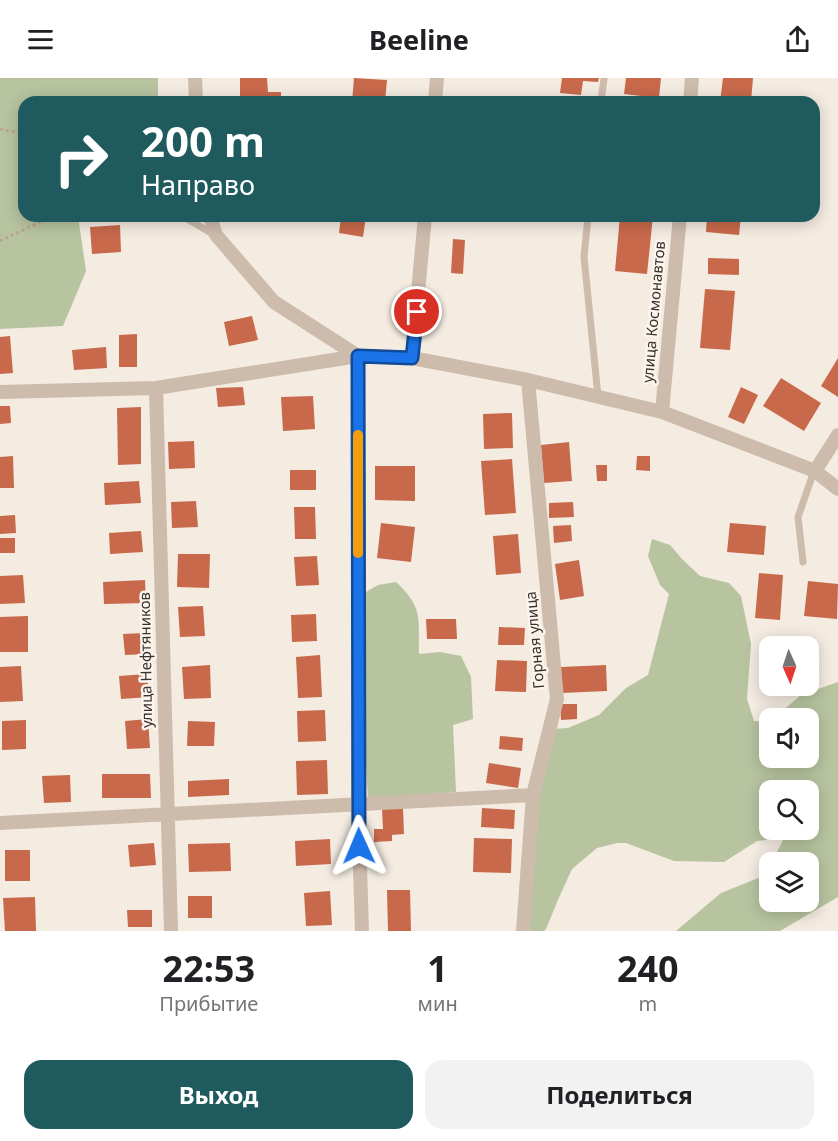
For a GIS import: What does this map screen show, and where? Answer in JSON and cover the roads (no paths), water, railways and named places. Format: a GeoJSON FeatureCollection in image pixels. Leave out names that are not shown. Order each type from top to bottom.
{"type":"FeatureCollection","features":[{"type":"Feature","properties":{"kind":"street"},"geometry":{"type":"LineString","coordinates":[[195,78],[196,96]]}},
{"type":"Feature","properties":{"kind":"street"},"geometry":{"type":"LineString","coordinates":[[436,96],[437,78]]}},
{"type":"Feature","properties":{"kind":"street"},"geometry":{"type":"LineString","coordinates":[[690,96],[692,78]]}},
{"type":"Feature","properties":{"kind":"street"},"geometry":{"type":"LineString","coordinates":[[212,222],[216,235],[274,302],[358,356]]}},
{"type":"Feature","properties":{"kind":"street"},"geometry":{"type":"LineString","coordinates":[[412,358],[424,222]]}},
{"type":"Feature","properties":{"kind":"street","name":"улица Космонавтов"},"geometry":{"type":"LineString","coordinates":[[662,412],[679,222]]}},
{"type":"Feature","properties":{"kind":"street"},"geometry":{"type":"LineString","coordinates":[[358,356],[358,804],[362,931]]}},
{"type":"Feature","properties":{"kind":"street"},"geometry":{"type":"LineString","coordinates":[[0,392],[156,388],[358,356],[412,358],[528,380],[662,412],[815,471],[838,489]]}},
{"type":"Feature","properties":{"kind":"street","name":"Горная улица"},"geometry":{"type":"LineString","coordinates":[[522,931],[533,795],[557,699],[528,380]]}},
{"type":"Feature","properties":{"kind":"street","name":"улица Нефтяников"},"geometry":{"type":"LineString","coordinates":[[156,388],[171,931]]}},
{"type":"Feature","properties":{"kind":"street"},"geometry":{"type":"LineString","coordinates":[[815,471],[838,435]]}},
{"type":"Feature","properties":{"kind":"street"},"geometry":{"type":"LineString","coordinates":[[0,823],[533,795]]}},
{"type":"Feature","properties":{"kind":"lane"},"geometry":{"type":"LineString","coordinates":[[602,96],[604,78]]}},
{"type":"Feature","properties":{"kind":"lane"},"geometry":{"type":"LineString","coordinates":[[193,222],[216,235]]}},
{"type":"Feature","properties":{"kind":"lane"},"geometry":{"type":"LineString","coordinates":[[587,222],[584,256],[598,396]]}},
{"type":"Feature","properties":{"kind":"lane"},"geometry":{"type":"LineString","coordinates":[[803,562],[798,517],[815,471]]}}]}
